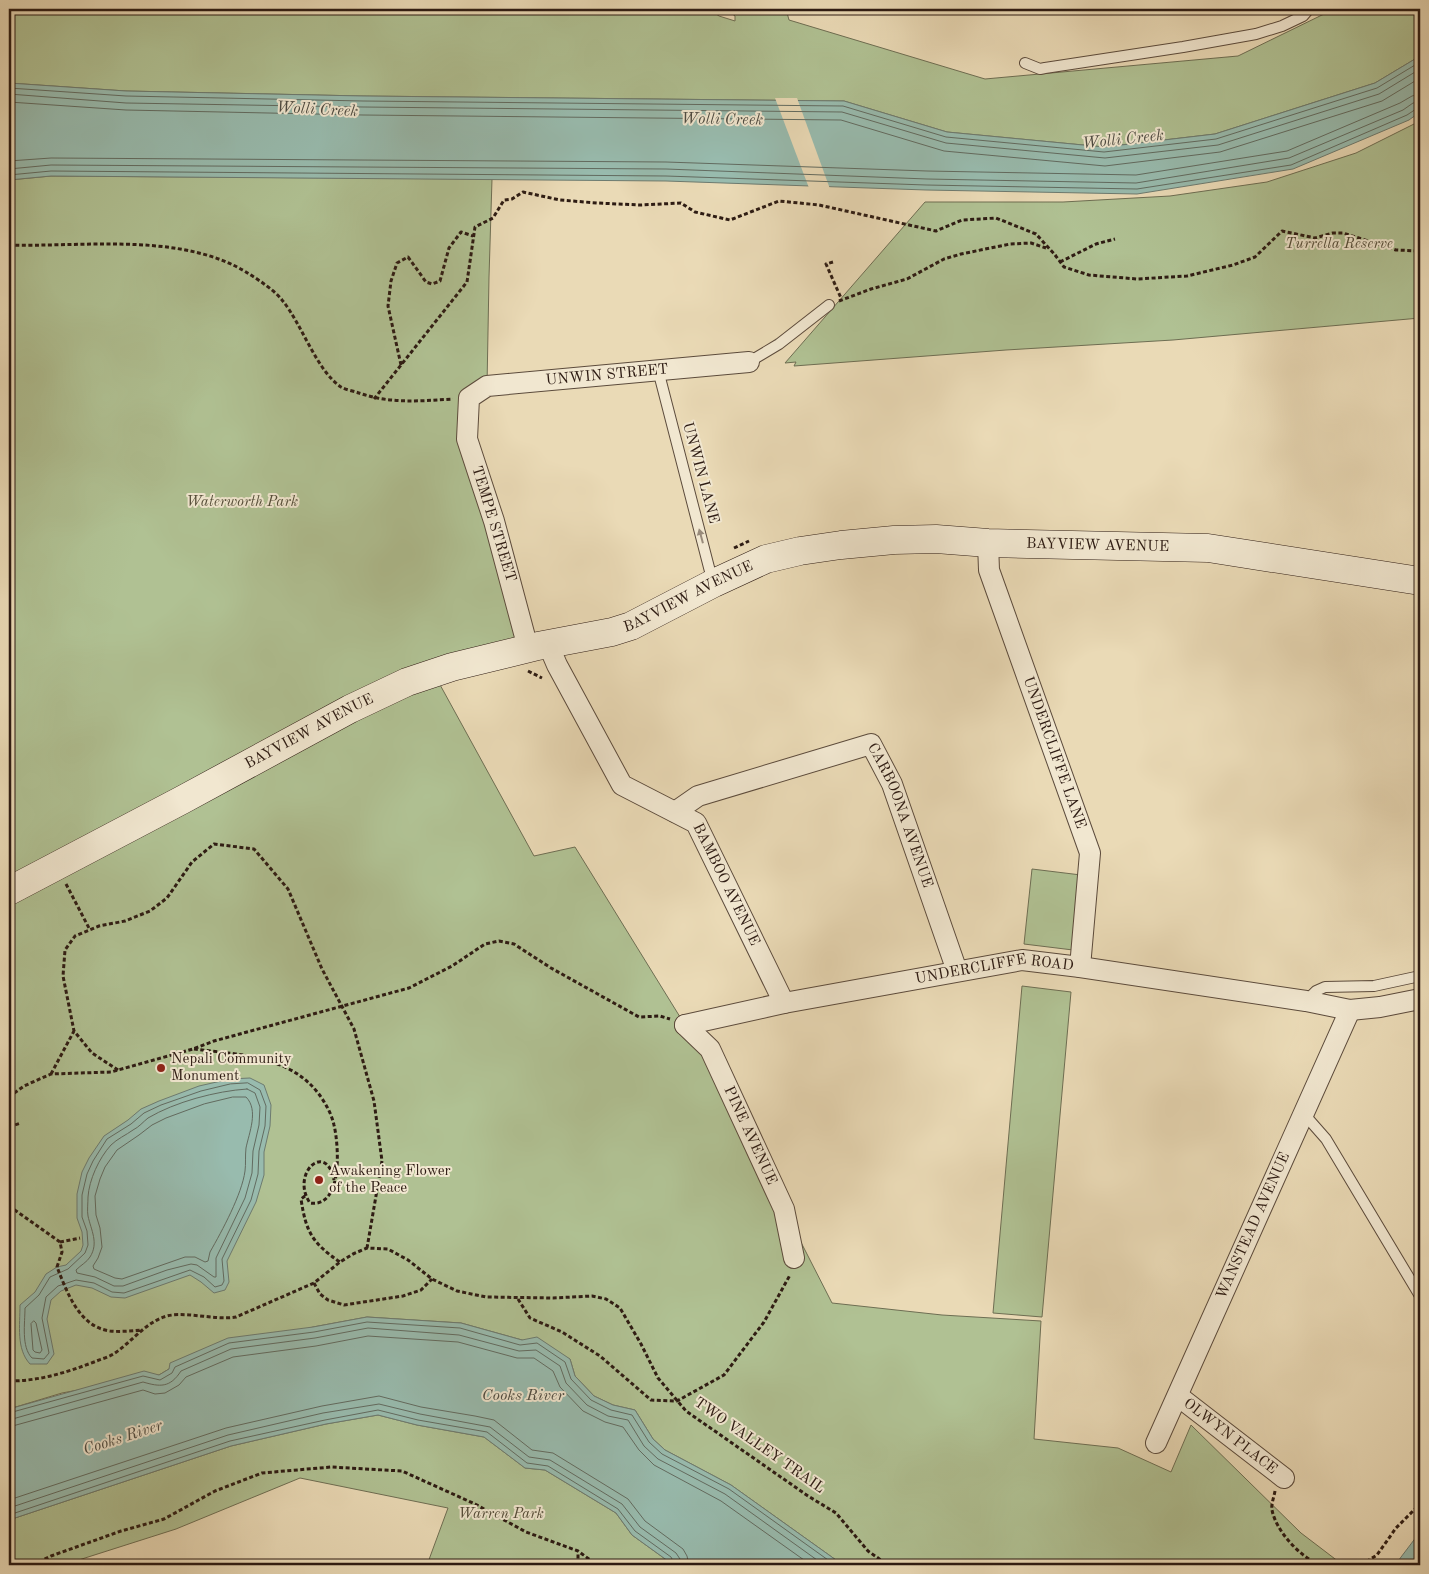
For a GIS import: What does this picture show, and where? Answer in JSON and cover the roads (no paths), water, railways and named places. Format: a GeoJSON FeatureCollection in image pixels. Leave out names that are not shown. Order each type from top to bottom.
{"type":"FeatureCollection","features":[{"type":"Feature","properties":{"kind":"main road","name":"BAYVIEW AVENUE"},"geometry":{"type":"LineString","coordinates":[[9,891],[350,709],[407,682],[452,667],[533,655],[631,626],[766,559],[800,550],[894,540],[936,539],[988,543],[1208,548],[1420,581]]}},
{"type":"Feature","properties":{"kind":"street","name":"UNWIN STREET"},"geometry":{"type":"LineString","coordinates":[[469,398],[487,386],[750,362]]}},
{"type":"Feature","properties":{"kind":"street","name":"TEMPE STREET"},"geometry":{"type":"LineString","coordinates":[[469,398],[467,439],[494,521],[533,655]]}},
{"type":"Feature","properties":{"kind":"street","name":"UNDERCLIFFE LANE"},"geometry":{"type":"LineString","coordinates":[[988,543],[989,570],[1090,853],[1080,967]]}},
{"type":"Feature","properties":{"kind":"street","name":"BAMBOO AVENUE"},"geometry":{"type":"LineString","coordinates":[[533,655],[557,664],[622,784],[696,824],[784,1003]]}},
{"type":"Feature","properties":{"kind":"street","name":"CARBOONA AVENUE"},"geometry":{"type":"LineString","coordinates":[[675,812],[698,796],[871,744],[892,784],[957,971]]}},
{"type":"Feature","properties":{"kind":"street","name":"UNDERCLIFFE ROAD"},"geometry":{"type":"LineString","coordinates":[[685,1025],[784,1003],[1022,960],[1306,1000],[1350,1010],[1374,1008],[1420,998]]}},
{"type":"Feature","properties":{"kind":"street","name":"WANSTEAD AVENUE"},"geometry":{"type":"LineString","coordinates":[[1156,1443],[1350,1010]]}},
{"type":"Feature","properties":{"kind":"street","name":"PINE AVENUE"},"geometry":{"type":"LineString","coordinates":[[685,1025],[710,1049],[784,1209],[794,1258]]}},
{"type":"Feature","properties":{"kind":"street","name":"OLWYN PLACE"},"geometry":{"type":"LineString","coordinates":[[1178,1396],[1284,1478]]}},
{"type":"Feature","properties":{"kind":"lane"},"geometry":{"type":"LineString","coordinates":[[1025,63],[1045,68],[1256,34],[1282,26],[1303,16],[1310,9]]}},
{"type":"Feature","properties":{"kind":"lane"},"geometry":{"type":"LineString","coordinates":[[750,362],[779,344],[829,305]]}},
{"type":"Feature","properties":{"kind":"lane","name":"UNWIN LANE"},"geometry":{"type":"LineString","coordinates":[[658,370],[714,584]]}},
{"type":"Feature","properties":{"kind":"lane"},"geometry":{"type":"LineString","coordinates":[[1306,1000],[1316,991],[1325,987],[1374,986],[1420,976]]}},
{"type":"Feature","properties":{"kind":"lane"},"geometry":{"type":"LineString","coordinates":[[1304,1114],[1326,1139],[1420,1296]]}},
{"type":"Feature","properties":{"kind":"water","name":"Wolli Creek"},"geometry":{"type":"Polygon","coordinates":[[[1420,56],[1420,112],[1409,120],[1293,169],[1137,194],[926,190],[666,181],[51,176],[9,180],[9,83],[126,91],[363,96],[844,101],[947,132],[1104,147],[1215,134],[1375,83],[1420,56]]]}},
{"type":"Feature","properties":{"kind":"water"},"geometry":{"type":"Polygon","coordinates":[[[250,1078],[264,1085],[271,1105],[270,1126],[264,1152],[264,1175],[256,1202],[227,1261],[229,1282],[225,1290],[214,1293],[190,1275],[125,1298],[111,1297],[92,1288],[76,1285],[61,1291],[51,1300],[47,1319],[54,1354],[47,1364],[30,1364],[21,1344],[19,1329],[20,1305],[35,1292],[46,1274],[57,1267],[66,1265],[81,1251],[83,1245],[82,1232],[77,1218],[77,1194],[82,1172],[104,1136],[141,1109],[159,1101],[199,1086],[230,1079],[250,1078]]]}},
{"type":"Feature","properties":{"kind":"water","name":"Cooks River"},"geometry":{"type":"Polygon","coordinates":[[[367,1317],[461,1323],[522,1340],[537,1337],[570,1359],[575,1376],[594,1396],[613,1405],[635,1410],[653,1439],[665,1450],[731,1485],[843,1565],[671,1565],[632,1535],[616,1513],[545,1470],[525,1468],[484,1437],[417,1425],[378,1415],[326,1424],[231,1446],[9,1520],[9,1409],[144,1371],[159,1375],[169,1369],[170,1363],[228,1338],[313,1327],[367,1317]]]}},
{"type":"Feature","properties":{"kind":"water"},"geometry":{"type":"Polygon","coordinates":[[[1420,1532],[1420,1565],[1395,1565],[1420,1532]]]}},
{"type":"Feature","properties":{"kind":"place","name":"Nepali Community Monument"},"geometry":{"type":"Point","coordinates":[161,1068]}},
{"type":"Feature","properties":{"kind":"place","name":"Awakening Flower of the Peace"},"geometry":{"type":"Point","coordinates":[319,1180]}},
{"type":"Feature","properties":{"kind":"park label","name":"Turrella Reserve"},"geometry":{"type":"Point","coordinates":[1339,244]}},
{"type":"Feature","properties":{"kind":"park label","name":"Waterworth Park"},"geometry":{"type":"Point","coordinates":[242,502]}},
{"type":"Feature","properties":{"kind":"park label","name":"Warren Park"},"geometry":{"type":"Point","coordinates":[501,1514]}}]}
